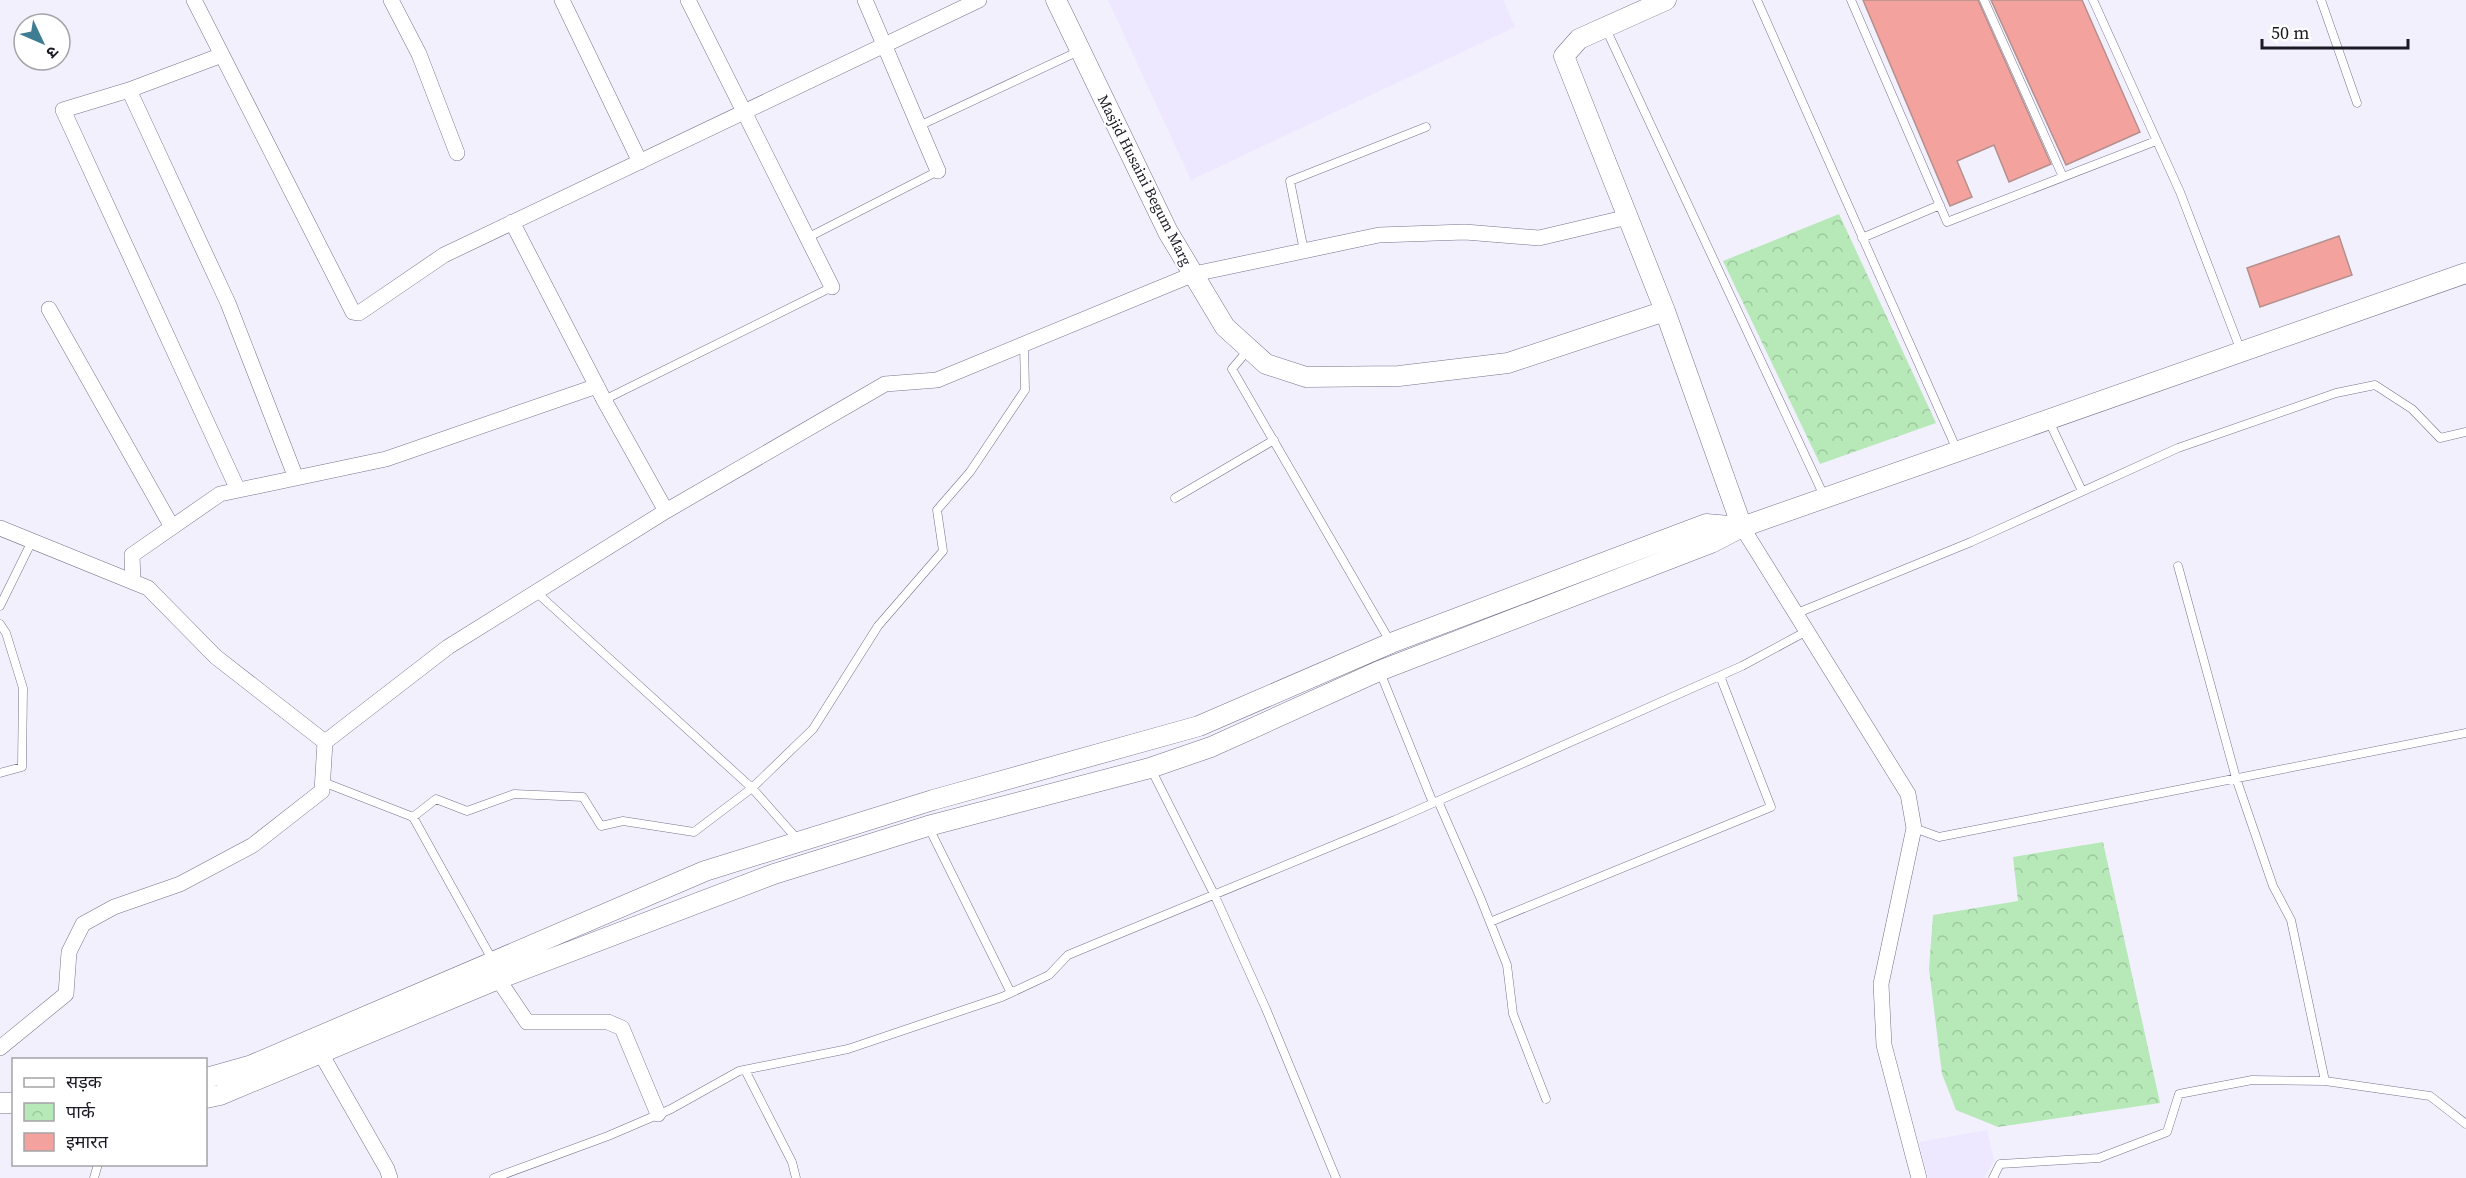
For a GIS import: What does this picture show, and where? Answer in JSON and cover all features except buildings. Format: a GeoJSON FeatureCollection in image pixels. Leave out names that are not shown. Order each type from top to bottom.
{"type":"FeatureCollection","features":[{"type":"Feature","properties":{"kind":"street"},"geometry":{"type":"LineString","coordinates":[[194,0],[353,312],[359,313],[444,255],[979,0]]}},
{"type":"Feature","properties":{"kind":"street"},"geometry":{"type":"LineString","coordinates":[[391,0],[419,54],[457,153]]}},
{"type":"Feature","properties":{"kind":"street"},"geometry":{"type":"LineString","coordinates":[[562,0],[640,162]]}},
{"type":"Feature","properties":{"kind":"street"},"geometry":{"type":"LineString","coordinates":[[688,0],[832,287]]}},
{"type":"Feature","properties":{"kind":"street"},"geometry":{"type":"LineString","coordinates":[[865,0],[938,171]]}},
{"type":"Feature","properties":{"kind":"street","name":"Masjid Husaini Begum Marg"},"geometry":{"type":"LineString","coordinates":[[1056,0],[1168,232],[1225,327],[1266,364],[1306,377],[1399,376],[1508,363],[1665,311]]}},
{"type":"Feature","properties":{"kind":"street"},"geometry":{"type":"LineString","coordinates":[[1666,0],[1579,39],[1564,56],[1665,311],[1742,527],[1805,632],[1908,794],[1914,828],[1881,984],[1884,1045],[1919,1178]]}},
{"type":"Feature","properties":{"kind":"street"},"geometry":{"type":"LineString","coordinates":[[222,55],[129,90],[63,110],[238,490]]}},
{"type":"Feature","properties":{"kind":"street"},"geometry":{"type":"LineString","coordinates":[[129,90],[228,303],[296,478]]}},
{"type":"Feature","properties":{"kind":"street"},"geometry":{"type":"LineString","coordinates":[[0,1048],[66,994],[69,952],[83,924],[114,907],[180,884],[253,845],[322,791],[325,742],[448,646],[666,511],[885,384],[937,380],[1194,274],[1379,236],[1465,232],[1539,238],[1628,217]]}},
{"type":"Feature","properties":{"kind":"street"},"geometry":{"type":"LineString","coordinates":[[512,222],[604,400],[666,511]]}},
{"type":"Feature","properties":{"kind":"street"},"geometry":{"type":"LineString","coordinates":[[207,1078],[252,1065],[496,970],[774,874],[928,826],[1150,768],[1211,747],[1379,671],[1712,543],[1742,527],[1824,496],[2466,273]]}},
{"type":"Feature","properties":{"kind":"street"},"geometry":{"type":"LineString","coordinates":[[49,309],[172,527]]}},
{"type":"Feature","properties":{"kind":"street"},"geometry":{"type":"LineString","coordinates":[[134,582],[132,555],[220,494],[386,459],[597,386]]}},
{"type":"Feature","properties":{"kind":"street"},"geometry":{"type":"LineString","coordinates":[[207,1098],[220,1095],[320,1052],[705,872],[933,800],[1199,726],[1391,643],[1706,524],[1742,527]]}},
{"type":"Feature","properties":{"kind":"street"},"geometry":{"type":"LineString","coordinates":[[0,528],[148,588],[216,657],[325,742]]}},
{"type":"Feature","properties":{"kind":"street"},"geometry":{"type":"LineString","coordinates":[[496,970],[527,1022],[608,1022],[622,1028],[658,1114]]}},
{"type":"Feature","properties":{"kind":"street"},"geometry":{"type":"LineString","coordinates":[[320,1052],[390,1178]]}},
{"type":"Feature","properties":{"kind":"lane"},"geometry":{"type":"LineString","coordinates":[[1757,0],[1957,450]]}},
{"type":"Feature","properties":{"kind":"lane"},"geometry":{"type":"LineString","coordinates":[[1851,0],[1947,222],[2156,141]]}},
{"type":"Feature","properties":{"kind":"lane"},"geometry":{"type":"LineString","coordinates":[[1984,0],[2063,177]]}},
{"type":"Feature","properties":{"kind":"lane"},"geometry":{"type":"LineString","coordinates":[[2093,0],[2180,192],[2241,351]]}},
{"type":"Feature","properties":{"kind":"lane"},"geometry":{"type":"LineString","coordinates":[[2320,0],[2357,103]]}},
{"type":"Feature","properties":{"kind":"lane"},"geometry":{"type":"LineString","coordinates":[[1605,27],[1824,496]]}},
{"type":"Feature","properties":{"kind":"lane"},"geometry":{"type":"LineString","coordinates":[[917,126],[1081,51]]}},
{"type":"Feature","properties":{"kind":"lane"},"geometry":{"type":"LineString","coordinates":[[1304,251],[1290,181],[1426,127]]}},
{"type":"Feature","properties":{"kind":"lane"},"geometry":{"type":"LineString","coordinates":[[807,238],[938,171]]}},
{"type":"Feature","properties":{"kind":"lane"},"geometry":{"type":"LineString","coordinates":[[1863,238],[1940,205]]}},
{"type":"Feature","properties":{"kind":"lane"},"geometry":{"type":"LineString","coordinates":[[604,400],[832,287]]}},
{"type":"Feature","properties":{"kind":"lane"},"geometry":{"type":"LineString","coordinates":[[414,817],[436,799],[467,811],[514,794],[549,795],[583,797],[600,826],[623,821],[694,832],[752,788],[813,729],[878,626],[943,551],[937,510],[970,472],[1025,390],[1024,344]]}},
{"type":"Feature","properties":{"kind":"lane"},"geometry":{"type":"LineString","coordinates":[[1249,349],[1232,369],[1391,643]]}},
{"type":"Feature","properties":{"kind":"lane"},"geometry":{"type":"LineString","coordinates":[[1795,614],[1971,542],[2178,448],[2336,393],[2375,385],[2412,410],[2440,438],[2466,432]]}},
{"type":"Feature","properties":{"kind":"lane"},"geometry":{"type":"LineString","coordinates":[[2048,418],[2082,491]]}},
{"type":"Feature","properties":{"kind":"lane"},"geometry":{"type":"LineString","coordinates":[[1175,498],[1274,440]]}},
{"type":"Feature","properties":{"kind":"lane"},"geometry":{"type":"LineString","coordinates":[[0,606],[32,541]]}},
{"type":"Feature","properties":{"kind":"lane"},"geometry":{"type":"LineString","coordinates":[[2178,566],[2236,778],[2273,886],[2291,920],[2325,1081]]}},
{"type":"Feature","properties":{"kind":"lane"},"geometry":{"type":"LineString","coordinates":[[536,592],[752,788],[799,842]]}},
{"type":"Feature","properties":{"kind":"lane"},"geometry":{"type":"LineString","coordinates":[[0,624],[6,633],[23,688],[22,767],[0,773]]}},
{"type":"Feature","properties":{"kind":"lane"},"geometry":{"type":"LineString","coordinates":[[494,1178],[608,1136],[658,1114],[745,1070],[848,1049],[1011,993],[1049,975],[1068,955],[1436,802],[1720,676],[1805,632]]}},
{"type":"Feature","properties":{"kind":"lane"},"geometry":{"type":"LineString","coordinates":[[1379,671],[1507,965],[1513,1014],[1546,1099]]}},
{"type":"Feature","properties":{"kind":"lane"},"geometry":{"type":"LineString","coordinates":[[1490,922],[1771,807],[1720,676]]}},
{"type":"Feature","properties":{"kind":"lane"},"geometry":{"type":"LineString","coordinates":[[1914,828],[1939,837],[2466,733]]}},
{"type":"Feature","properties":{"kind":"lane"},"geometry":{"type":"LineString","coordinates":[[1150,768],[1214,894],[1266,1009],[1336,1178]]}},
{"type":"Feature","properties":{"kind":"lane"},"geometry":{"type":"LineString","coordinates":[[323,782],[414,817],[496,970]]}},
{"type":"Feature","properties":{"kind":"lane"},"geometry":{"type":"LineString","coordinates":[[928,826],[1011,993]]}},
{"type":"Feature","properties":{"kind":"lane"},"geometry":{"type":"LineString","coordinates":[[745,1070],[792,1162],[796,1178]]}},
{"type":"Feature","properties":{"kind":"lane"},"geometry":{"type":"LineString","coordinates":[[1993,1178],[2000,1164],[2099,1158],[2167,1132],[2179,1094],[2252,1080],[2325,1081],[2430,1096],[2466,1124]]}},
{"type":"Feature","properties":{"kind":"shaded area"},"geometry":{"type":"Polygon","coordinates":[[[1108,0],[1503,0],[1515,27],[1191,180],[1108,0]]]}},
{"type":"Feature","properties":{"kind":"shaded area"},"geometry":{"type":"Polygon","coordinates":[[[1987,1130],[1994,1160],[1984,1178],[1928,1178],[1919,1142],[1987,1130]]]}},
{"type":"Feature","properties":{"kind":"green space"},"geometry":{"type":"Polygon","coordinates":[[[1839,214],[1936,423],[1820,464],[1723,261],[1839,214]]]}},
{"type":"Feature","properties":{"kind":"green space"},"geometry":{"type":"Polygon","coordinates":[[[2103,842],[2160,1103],[1998,1127],[1956,1110],[1942,1074],[1929,969],[1933,915],[2018,901],[2013,857],[2103,842]]]}}]}
